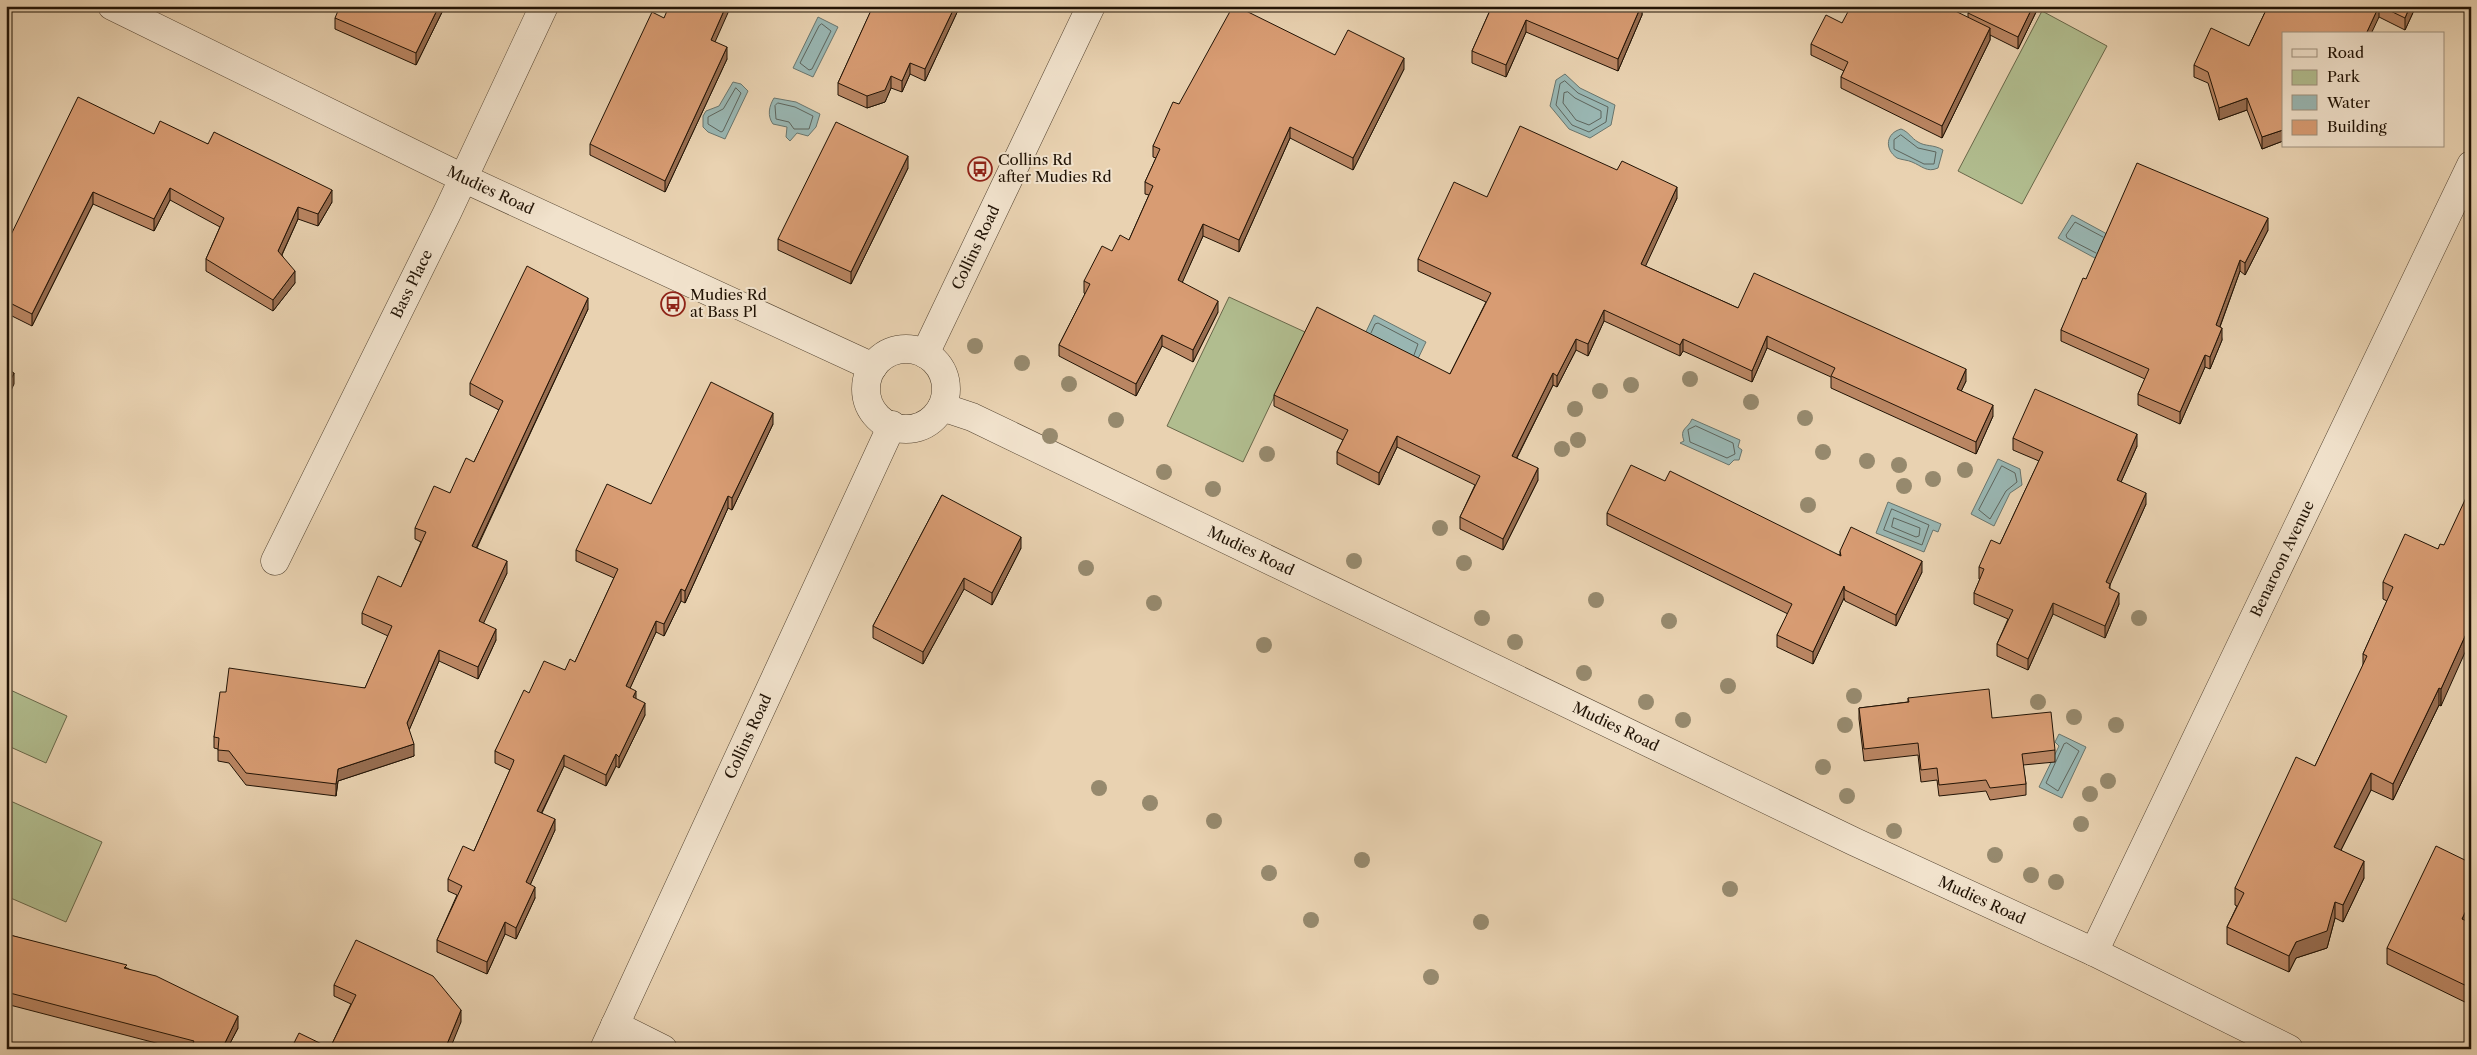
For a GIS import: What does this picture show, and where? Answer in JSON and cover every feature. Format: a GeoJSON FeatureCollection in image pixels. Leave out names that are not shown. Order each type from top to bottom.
{"type":"FeatureCollection","features":[{"type":"Feature","properties":{"kind":"street","name":"Mudies Road"},"geometry":{"type":"LineString","coordinates":[[112,6],[463,178],[873,367]]}},
{"type":"Feature","properties":{"kind":"street","name":"Bass Place"},"geometry":{"type":"LineString","coordinates":[[276,561],[463,178],[544,6]]}},
{"type":"Feature","properties":{"kind":"street","name":"Collins Road"},"geometry":{"type":"LineString","coordinates":[[926,354],[1091,6]]}},
{"type":"Feature","properties":{"kind":"street","name":"Benaroon Avenue"},"geometry":{"type":"LineString","coordinates":[[2094,952],[2471,165]]}},
{"type":"Feature","properties":{"kind":"street"},"geometry":{"type":"LineString","coordinates":[[905,349],[918,350],[926,354],[940,367],[945,380],[946,393],[942,407],[934,418],[923,425],[910,428],[892,425],[876,414],[869,404],[866,391],[873,367],[892,352],[905,349]]}},
{"type":"Feature","properties":{"kind":"street","name":"Mudies Road"},"geometry":{"type":"LineString","coordinates":[[942,407],[972,416],[1856,842],[2094,952],[2289,1049]]}},
{"type":"Feature","properties":{"kind":"street","name":"Collins Road"},"geometry":{"type":"LineString","coordinates":[[610,1037],[892,425]]}},
{"type":"Feature","properties":{"kind":"street"},"geometry":{"type":"LineString","coordinates":[[610,1037],[663,1049]]}},
{"type":"Feature","properties":{"kind":"green space"},"geometry":{"type":"Polygon","coordinates":[[[2042,11],[2107,46],[2022,204],[1958,171],[2042,11]]]}},
{"type":"Feature","properties":{"kind":"green space"},"geometry":{"type":"Polygon","coordinates":[[[1229,297],[1305,332],[1243,462],[1167,426],[1229,297]]]}},
{"type":"Feature","properties":{"kind":"green space"},"geometry":{"type":"Polygon","coordinates":[[[6,688],[67,716],[46,763],[6,745],[6,688]]]}},
{"type":"Feature","properties":{"kind":"green space"},"geometry":{"type":"Polygon","coordinates":[[[6,799],[102,842],[66,922],[6,896],[6,799]]]}},
{"type":"Feature","properties":{"kind":"water"},"geometry":{"type":"Polygon","coordinates":[[[818,17],[838,27],[813,77],[793,68],[818,17]]]}},
{"type":"Feature","properties":{"kind":"water"},"geometry":{"type":"Polygon","coordinates":[[[1565,74],[1580,88],[1615,105],[1611,125],[1590,138],[1569,129],[1550,106],[1556,80],[1565,74]]]}},
{"type":"Feature","properties":{"kind":"water"},"geometry":{"type":"Polygon","coordinates":[[[733,82],[741,84],[748,91],[725,139],[708,132],[703,127],[703,116],[706,111],[719,106],[733,82]]]}},
{"type":"Feature","properties":{"kind":"water"},"geometry":{"type":"Polygon","coordinates":[[[774,98],[796,102],[820,114],[816,127],[808,136],[797,133],[790,141],[786,137],[787,127],[773,124],[771,121],[769,111],[774,98]]]}},
{"type":"Feature","properties":{"kind":"water"},"geometry":{"type":"Polygon","coordinates":[[[1901,129],[1921,144],[1943,150],[1938,168],[1931,170],[1897,158],[1893,154],[1888,142],[1892,134],[1901,129]]]}},
{"type":"Feature","properties":{"kind":"water"},"geometry":{"type":"Polygon","coordinates":[[[2072,215],[2118,240],[2104,263],[2058,238],[2072,215]]]}},
{"type":"Feature","properties":{"kind":"water"},"geometry":{"type":"Polygon","coordinates":[[[1374,315],[1426,342],[1414,367],[1363,338],[1374,315]]]}},
{"type":"Feature","properties":{"kind":"water"},"geometry":{"type":"Polygon","coordinates":[[[1692,419],[1740,440],[1738,447],[1742,450],[1739,460],[1734,460],[1729,465],[1680,443],[1684,441],[1683,431],[1692,419]]]}},
{"type":"Feature","properties":{"kind":"water"},"geometry":{"type":"Polygon","coordinates":[[[1998,459],[2020,469],[2022,485],[2010,493],[1994,526],[1971,514],[1998,459]]]}},
{"type":"Feature","properties":{"kind":"water"},"geometry":{"type":"Polygon","coordinates":[[[1888,502],[1941,524],[1938,532],[1933,530],[1924,552],[1876,533],[1888,502]]]}},
{"type":"Feature","properties":{"kind":"water"},"geometry":{"type":"Polygon","coordinates":[[[2059,734],[2086,747],[2062,798],[2039,787],[2059,746],[2055,742],[2059,734]]]}},
{"type":"Feature","properties":{"kind":"building"},"geometry":{"type":"Polygon","coordinates":[[[340,6],[439,6],[416,53],[335,18],[340,6]]]}},
{"type":"Feature","properties":{"kind":"building"},"geometry":{"type":"Polygon","coordinates":[[[669,6],[726,6],[711,40],[727,47],[665,181],[590,144],[652,12],[664,18],[669,6]]]}},
{"type":"Feature","properties":{"kind":"building"},"geometry":{"type":"Polygon","coordinates":[[[873,6],[955,6],[925,69],[910,63],[902,81],[891,76],[885,90],[867,96],[838,83],[873,6]]]}},
{"type":"Feature","properties":{"kind":"building"},"geometry":{"type":"Polygon","coordinates":[[[1233,6],[1335,55],[1348,30],[1404,58],[1353,158],[1290,127],[1239,240],[1203,224],[1178,280],[1218,301],[1193,350],[1162,335],[1136,384],[1059,345],[1090,284],[1084,281],[1102,246],[1112,251],[1120,235],[1129,240],[1153,186],[1145,182],[1160,149],[1153,146],[1173,102],[1179,104],[1233,6]]]}},
{"type":"Feature","properties":{"kind":"building"},"geometry":{"type":"Polygon","coordinates":[[[1492,6],[1641,6],[1618,59],[1526,20],[1506,65],[1472,51],[1492,6]]]}},
{"type":"Feature","properties":{"kind":"building"},"geometry":{"type":"Polygon","coordinates":[[[1851,6],[1945,6],[1990,28],[1942,126],[1841,77],[1848,62],[1811,44],[1826,15],[1842,23],[1851,6]]]}},
{"type":"Feature","properties":{"kind":"building"},"geometry":{"type":"Polygon","coordinates":[[[1971,6],[2033,6],[2018,37],[1968,13],[1971,6]]]}},
{"type":"Feature","properties":{"kind":"building"},"geometry":{"type":"Polygon","coordinates":[[[2268,6],[2379,6],[2367,32],[2282,32],[2282,130],[2262,137],[2247,98],[2219,108],[2208,72],[2194,65],[2211,28],[2249,46],[2268,6]]]}},
{"type":"Feature","properties":{"kind":"building"},"geometry":{"type":"Polygon","coordinates":[[[2380,6],[2410,6],[2405,18],[2380,6]]]}},
{"type":"Feature","properties":{"kind":"building"},"geometry":{"type":"Polygon","coordinates":[[[78,97],[154,134],[160,121],[208,144],[214,132],[332,190],[318,214],[298,207],[278,251],[295,271],[273,300],[206,259],[224,218],[170,188],[154,219],[93,192],[32,314],[6,301],[6,245],[78,97]]]}},
{"type":"Feature","properties":{"kind":"building"},"geometry":{"type":"Polygon","coordinates":[[[836,122],[908,156],[851,272],[778,239],[836,122]]]}},
{"type":"Feature","properties":{"kind":"building"},"geometry":{"type":"Polygon","coordinates":[[[1520,126],[1617,170],[1622,161],[1677,187],[1641,264],[1738,308],[1754,273],[1966,369],[1957,389],[1993,405],[1976,442],[1831,376],[1835,368],[1767,336],[1752,371],[1683,339],[1680,345],[1604,310],[1588,344],[1576,339],[1557,376],[1553,373],[1512,456],[1538,468],[1503,539],[1460,517],[1480,476],[1397,436],[1379,473],[1337,452],[1348,430],[1274,395],[1317,307],[1450,374],[1491,293],[1418,259],[1454,182],[1487,197],[1520,126]]]}},
{"type":"Feature","properties":{"kind":"building"},"geometry":{"type":"Polygon","coordinates":[[[2137,163],[2268,218],[2245,263],[2240,260],[2216,325],[2222,328],[2210,357],[2205,355],[2180,412],[2138,394],[2149,369],[2061,330],[2083,278],[2086,279],[2137,163]]]}},
{"type":"Feature","properties":{"kind":"building"},"geometry":{"type":"Polygon","coordinates":[[[527,266],[588,298],[472,546],[507,561],[479,621],[496,629],[478,667],[439,650],[407,723],[414,744],[338,769],[336,784],[246,773],[229,751],[218,750],[219,738],[214,737],[220,692],[226,692],[229,668],[365,688],[392,626],[362,613],[378,576],[401,587],[426,532],[415,528],[434,486],[450,493],[466,458],[474,462],[503,401],[470,383],[527,266]]]}},
{"type":"Feature","properties":{"kind":"building"},"geometry":{"type":"Polygon","coordinates":[[[6,368],[14,373],[6,389],[6,368]]]}},
{"type":"Feature","properties":{"kind":"building"},"geometry":{"type":"Polygon","coordinates":[[[711,382],[773,413],[732,498],[728,496],[685,591],[681,589],[664,624],[656,621],[626,686],[636,691],[633,697],[645,703],[619,757],[616,754],[606,775],[564,755],[537,811],[555,819],[526,882],[535,887],[516,928],[505,922],[487,962],[437,940],[462,886],[448,879],[463,846],[474,851],[514,760],[495,751],[524,690],[529,693],[544,661],[565,670],[570,659],[575,662],[618,569],[576,550],[607,484],[651,504],[711,382]]]}},
{"type":"Feature","properties":{"kind":"building"},"geometry":{"type":"Polygon","coordinates":[[[2035,389],[2137,434],[2117,480],[2146,493],[2106,582],[2110,584],[2109,588],[2119,593],[2105,626],[2053,603],[2028,659],[1997,644],[2013,610],[1974,593],[1984,569],[1979,567],[1991,540],[2000,544],[2043,452],[2013,438],[2035,389]]]}},
{"type":"Feature","properties":{"kind":"building"},"geometry":{"type":"Polygon","coordinates":[[[1631,465],[1665,481],[1670,471],[1841,556],[1840,551],[1851,527],[1922,561],[1896,615],[1845,590],[1844,586],[1813,652],[1777,635],[1792,604],[1607,513],[1631,465]]]}},
{"type":"Feature","properties":{"kind":"building"},"geometry":{"type":"Polygon","coordinates":[[[2471,487],[2471,623],[2441,689],[2439,688],[2393,784],[2371,773],[2334,847],[2364,861],[2343,905],[2335,902],[2327,931],[2296,942],[2289,956],[2227,927],[2244,893],[2235,888],[2296,757],[2315,766],[2367,656],[2363,654],[2393,587],[2383,582],[2405,534],[2438,549],[2440,544],[2444,545],[2471,487]]]}},
{"type":"Feature","properties":{"kind":"building"},"geometry":{"type":"Polygon","coordinates":[[[942,495],[1021,537],[992,593],[964,578],[923,652],[873,626],[942,495]]]}},
{"type":"Feature","properties":{"kind":"building"},"geometry":{"type":"Polygon","coordinates":[[[1989,689],[1992,718],[2051,712],[2055,750],[2022,754],[2026,784],[1990,788],[1986,780],[1939,785],[1937,768],[1921,770],[1918,743],[1864,749],[1859,708],[1909,702],[1908,698],[1989,689]]]}},
{"type":"Feature","properties":{"kind":"building"},"geometry":{"type":"Polygon","coordinates":[[[2436,846],[2471,863],[2471,900],[2462,919],[2471,923],[2471,988],[2387,948],[2436,846]]]}},
{"type":"Feature","properties":{"kind":"building"},"geometry":{"type":"Polygon","coordinates":[[[6,934],[127,965],[124,968],[156,976],[238,1016],[222,1049],[190,1049],[194,1041],[6,992],[6,934]]]}},
{"type":"Feature","properties":{"kind":"building"},"geometry":{"type":"Polygon","coordinates":[[[356,940],[433,976],[461,1010],[445,1049],[291,1049],[299,1033],[330,1048],[356,995],[334,985],[356,940]]]}},
{"type":"Feature","properties":{"kind":"place","name":"Collins Rd after Mudies Rd"},"geometry":{"type":"Point","coordinates":[980,169]}},
{"type":"Feature","properties":{"kind":"place","name":"Mudies Rd at Bass Pl"},"geometry":{"type":"Point","coordinates":[673,304]}}]}
